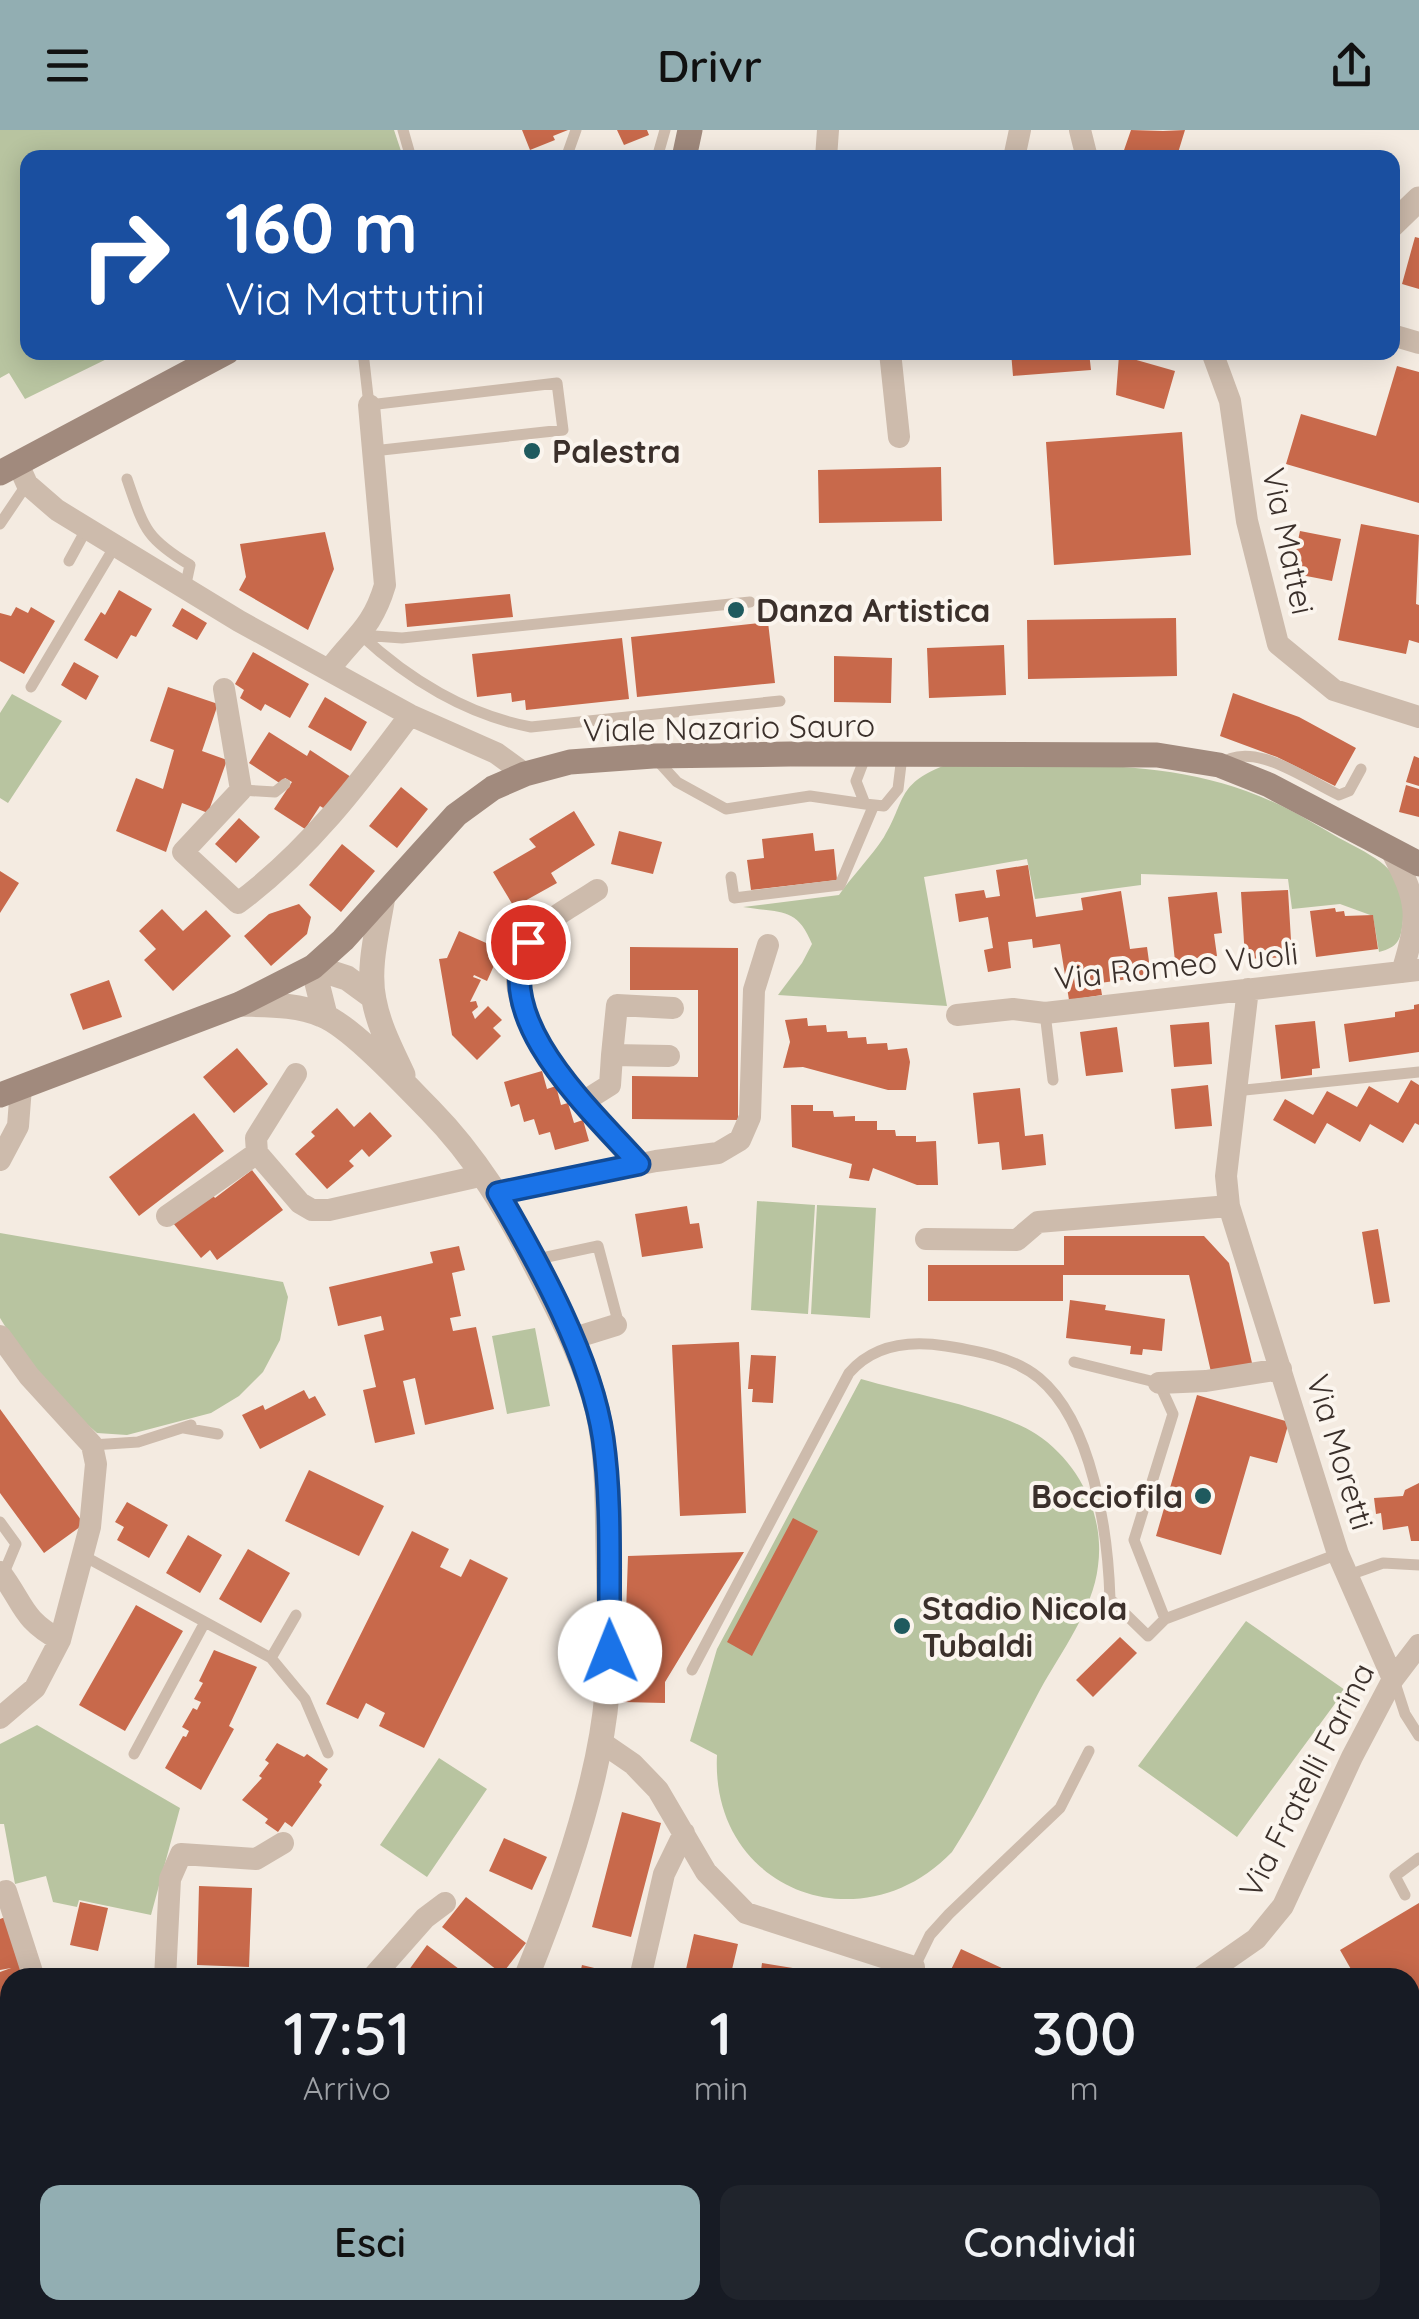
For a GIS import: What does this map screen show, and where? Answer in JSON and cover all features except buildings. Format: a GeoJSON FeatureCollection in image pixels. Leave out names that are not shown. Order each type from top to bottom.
{"type":"FeatureCollection","features":[{"type":"Feature","properties":{"kind":"main road"},"geometry":{"type":"LineString","coordinates":[[15,474],[213,360]]}},
{"type":"Feature","properties":{"kind":"main road","name":"Viale Nazario Sauro"},"geometry":{"type":"LineString","coordinates":[[11,1091],[240,1004],[313,967],[344,940],[456,815],[494,788],[524,774],[570,762],[652,756],[1157,755],[1218,765],[1269,784],[1419,864]]}},
{"type":"Feature","properties":{"kind":"street"},"geometry":{"type":"LineString","coordinates":[[1400,217],[1419,199]]}},
{"type":"Feature","properties":{"kind":"street"},"geometry":{"type":"LineString","coordinates":[[891,360],[899,436]]}},
{"type":"Feature","properties":{"kind":"street","name":"Via Mattei"},"geometry":{"type":"LineString","coordinates":[[1215,360],[1230,402],[1247,521],[1278,644],[1334,690],[1419,716]]}},
{"type":"Feature","properties":{"kind":"street"},"geometry":{"type":"LineString","coordinates":[[329,670],[377,612],[385,585],[369,405]]}},
{"type":"Feature","properties":{"kind":"street"},"geometry":{"type":"LineString","coordinates":[[15,474],[39,498],[185,588],[410,716],[496,753],[524,774]]}},
{"type":"Feature","properties":{"kind":"street"},"geometry":{"type":"LineString","coordinates":[[224,689],[241,790],[184,852],[238,903],[278,873],[337,812],[410,716]]}},
{"type":"Feature","properties":{"kind":"street","name":"Via Romeo Vuoli"},"geometry":{"type":"LineString","coordinates":[[957,1015],[1013,1009],[1045,1013],[1411,971],[1419,922],[1410,886],[1391,850]]}},
{"type":"Feature","properties":{"kind":"street"},"geometry":{"type":"LineString","coordinates":[[597,890],[528,942],[519,968],[521,1002],[539,1042],[583,1102],[639,1164]]}},
{"type":"Feature","properties":{"kind":"street"},"geometry":{"type":"LineString","coordinates":[[383,896],[374,952],[373,997],[384,1035],[410,1089]]}},
{"type":"Feature","properties":{"kind":"street"},"geometry":{"type":"LineString","coordinates":[[296,1074],[256,1138],[257,1153],[300,1203],[312,1210],[718,1153],[734,1146],[744,1134],[751,1106],[754,990],[768,945]]}},
{"type":"Feature","properties":{"kind":"street"},"geometry":{"type":"LineString","coordinates":[[325,1015],[316,992],[313,967],[347,978],[373,997]]}},
{"type":"Feature","properties":{"kind":"street","name":"Via Moretti"},"geometry":{"type":"LineString","coordinates":[[1248,989],[1226,1176],[1229,1206],[1342,1565],[1393,1678]]}},
{"type":"Feature","properties":{"kind":"street"},"geometry":{"type":"LineString","coordinates":[[240,1004],[325,1015],[370,1051],[446,1126],[491,1184],[533,1260],[571,1338],[598,1413],[606,1471],[610,1652],[600,1742],[570,1855],[530,1968]]}},
{"type":"Feature","properties":{"kind":"street"},"geometry":{"type":"LineString","coordinates":[[583,1102],[610,1085],[618,1004],[673,1008]]}},
{"type":"Feature","properties":{"kind":"street"},"geometry":{"type":"LineString","coordinates":[[612,1054],[669,1056]]}},
{"type":"Feature","properties":{"kind":"street"},"geometry":{"type":"LineString","coordinates":[[0,1160],[18,1126],[11,1091]]}},
{"type":"Feature","properties":{"kind":"street"},"geometry":{"type":"LineString","coordinates":[[167,1216],[257,1153]]}},
{"type":"Feature","properties":{"kind":"street"},"geometry":{"type":"LineString","coordinates":[[926,1238],[1017,1240],[1038,1222],[1229,1206]]}},
{"type":"Feature","properties":{"kind":"street"},"geometry":{"type":"LineString","coordinates":[[571,1338],[616,1325]]}},
{"type":"Feature","properties":{"kind":"street"},"geometry":{"type":"LineString","coordinates":[[0,1336],[92,1446],[96,1464],[90,1527],[60,1640],[35,1688],[0,1718]]}},
{"type":"Feature","properties":{"kind":"street","name":"Via Moretti"},"geometry":{"type":"LineString","coordinates":[[1159,1383],[1206,1381],[1281,1369]]}},
{"type":"Feature","properties":{"kind":"street"},"geometry":{"type":"LineString","coordinates":[[2,1573],[24,1613],[38,1628],[60,1640]]}},
{"type":"Feature","properties":{"kind":"street","name":"Via Fratelli Farina"},"geometry":{"type":"LineString","coordinates":[[1214,1968],[1256,1938],[1283,1906],[1352,1756],[1393,1678],[1419,1645]]}},
{"type":"Feature","properties":{"kind":"street"},"geometry":{"type":"LineString","coordinates":[[600,1742],[633,1764],[658,1790],[706,1872],[746,1914],[901,1968]]}},
{"type":"Feature","properties":{"kind":"street"},"geometry":{"type":"LineString","coordinates":[[642,1968],[664,1874],[684,1833]]}},
{"type":"Feature","properties":{"kind":"street"},"geometry":{"type":"LineString","coordinates":[[166,1968],[170,1879],[180,1854],[256,1859],[284,1844]]}},
{"type":"Feature","properties":{"kind":"street"},"geometry":{"type":"LineString","coordinates":[[6,1892],[31,1968]]}},
{"type":"Feature","properties":{"kind":"street"},"geometry":{"type":"LineString","coordinates":[[381,1968],[425,1918],[445,1902]]}},
{"type":"Feature","properties":{"kind":"lane"},"geometry":{"type":"LineString","coordinates":[[364,360],[369,405],[558,383],[563,430],[374,451]]}},
{"type":"Feature","properties":{"kind":"lane"},"geometry":{"type":"LineString","coordinates":[[0,524],[15,474]]}},
{"type":"Feature","properties":{"kind":"lane"},"geometry":{"type":"LineString","coordinates":[[127,479],[142,523],[156,544],[190,565],[185,588]]}},
{"type":"Feature","properties":{"kind":"lane"},"geometry":{"type":"LineString","coordinates":[[69,561],[87,528]]}},
{"type":"Feature","properties":{"kind":"lane"},"geometry":{"type":"LineString","coordinates":[[31,687],[115,546]]}},
{"type":"Feature","properties":{"kind":"lane"},"geometry":{"type":"LineString","coordinates":[[361,635],[402,638],[750,602]]}},
{"type":"Feature","properties":{"kind":"lane"},"geometry":{"type":"LineString","coordinates":[[361,635],[400,670],[452,699],[504,721],[531,727],[780,701]]}},
{"type":"Feature","properties":{"kind":"lane"},"geometry":{"type":"LineString","coordinates":[[731,877],[734,898],[840,885],[869,805],[856,781],[866,755]]}},
{"type":"Feature","properties":{"kind":"lane"},"geometry":{"type":"LineString","coordinates":[[652,756],[677,782],[726,809],[810,796],[884,806],[898,789],[902,756]]}},
{"type":"Feature","properties":{"kind":"lane"},"geometry":{"type":"LineString","coordinates":[[1218,765],[1230,756],[1251,756],[1339,795],[1355,784],[1361,768]]}},
{"type":"Feature","properties":{"kind":"lane"},"geometry":{"type":"LineString","coordinates":[[241,790],[275,792],[285,784]]}},
{"type":"Feature","properties":{"kind":"lane"},"geometry":{"type":"LineString","coordinates":[[1045,1013],[1053,1080]]}},
{"type":"Feature","properties":{"kind":"lane"},"geometry":{"type":"LineString","coordinates":[[1235,1091],[1419,1072]]}},
{"type":"Feature","properties":{"kind":"lane"},"geometry":{"type":"LineString","coordinates":[[533,1260],[598,1246],[619,1326],[616,1325]]}},
{"type":"Feature","properties":{"kind":"lane","name":"Via Moretti"},"geometry":{"type":"LineString","coordinates":[[692,1670],[849,1373],[863,1357],[909,1342],[985,1353],[1040,1378],[1061,1405],[1084,1450],[1104,1521],[1110,1598],[1148,1636],[1165,1619],[1342,1565]]}},
{"type":"Feature","properties":{"kind":"lane","name":"Via Moretti"},"geometry":{"type":"LineString","coordinates":[[1074,1362],[1159,1383]]}},
{"type":"Feature","properties":{"kind":"lane"},"geometry":{"type":"LineString","coordinates":[[1159,1383],[1173,1414],[1134,1540],[1165,1619]]}},
{"type":"Feature","properties":{"kind":"lane"},"geometry":{"type":"LineString","coordinates":[[92,1446],[138,1442],[187,1426],[218,1434]]}},
{"type":"Feature","properties":{"kind":"lane"},"geometry":{"type":"LineString","coordinates":[[0,1522],[16,1544],[2,1573]]}},
{"type":"Feature","properties":{"kind":"lane"},"geometry":{"type":"LineString","coordinates":[[82,1555],[271,1658],[305,1699],[328,1753]]}},
{"type":"Feature","properties":{"kind":"lane"},"geometry":{"type":"LineString","coordinates":[[1342,1565],[1419,1564]]}},
{"type":"Feature","properties":{"kind":"lane"},"geometry":{"type":"LineString","coordinates":[[271,1658],[296,1615]]}},
{"type":"Feature","properties":{"kind":"lane"},"geometry":{"type":"LineString","coordinates":[[134,1754],[205,1622]]}},
{"type":"Feature","properties":{"kind":"lane"},"geometry":{"type":"LineString","coordinates":[[1393,1678],[1404,1714],[1419,1736]]}},
{"type":"Feature","properties":{"kind":"lane"},"geometry":{"type":"LineString","coordinates":[[914,1968],[930,1936],[948,1914],[1060,1808],[1089,1751]]}},
{"type":"Feature","properties":{"kind":"lane"},"geometry":{"type":"LineString","coordinates":[[1404,1894],[1394,1876],[1419,1858]]}},
{"type":"Feature","properties":{"kind":"green space"},"geometry":{"type":"Polygon","coordinates":[[[0,130],[394,130],[401,150],[20,150],[20,360],[105,360],[25,399],[9,373],[0,378],[0,130]]]}},
{"type":"Feature","properties":{"kind":"green space"},"geometry":{"type":"Polygon","coordinates":[[[12,694],[62,721],[8,803],[0,798],[0,713],[12,694]]]}},
{"type":"Feature","properties":{"kind":"green space"},"geometry":{"type":"Polygon","coordinates":[[[943,766],[1143,768],[1221,783],[1259,796],[1388,868],[1401,889],[1400,937],[1391,948],[1379,952],[1373,916],[1340,904],[1292,909],[1288,879],[1141,874],[1141,885],[1035,899],[1027,859],[924,877],[947,1006],[778,995],[812,944],[793,917],[743,907],[839,895],[884,837],[909,787],[943,766]]]}},
{"type":"Feature","properties":{"kind":"green space"},"geometry":{"type":"Polygon","coordinates":[[[757,1201],[815,1205],[808,1314],[751,1310],[757,1201]]]}},
{"type":"Feature","properties":{"kind":"green space"},"geometry":{"type":"Polygon","coordinates":[[[817,1205],[876,1208],[870,1318],[811,1314],[817,1205]]]}},
{"type":"Feature","properties":{"kind":"green space"},"geometry":{"type":"Polygon","coordinates":[[[0,1233],[283,1282],[288,1297],[280,1340],[263,1372],[239,1396],[211,1413],[127,1435],[97,1433],[73,1412],[19,1349],[0,1318],[0,1233]]]}},
{"type":"Feature","properties":{"kind":"green space"},"geometry":{"type":"Polygon","coordinates":[[[535,1328],[550,1406],[507,1414],[492,1336],[535,1328]]]}},
{"type":"Feature","properties":{"kind":"green space","name":"Stadio Nicola Tubaldi"},"geometry":{"type":"Polygon","coordinates":[[[861,1379],[976,1409],[1036,1434],[1065,1459],[1086,1491],[1099,1547],[1095,1582],[1083,1615],[952,1852],[915,1881],[876,1896],[836,1899],[798,1890],[764,1870],[738,1840],[721,1802],[717,1755],[690,1741],[717,1649],[861,1379]]]}},
{"type":"Feature","properties":{"kind":"green space"},"geometry":{"type":"Polygon","coordinates":[[[1246,1621],[1345,1690],[1237,1837],[1138,1766],[1246,1621]]]}},
{"type":"Feature","properties":{"kind":"green space"},"geometry":{"type":"Polygon","coordinates":[[[37,1725],[180,1808],[151,1915],[79,1900],[77,1907],[53,1902],[46,1876],[15,1884],[4,1824],[0,1824],[0,1744],[37,1725]]]}},
{"type":"Feature","properties":{"kind":"green space"},"geometry":{"type":"Polygon","coordinates":[[[439,1758],[487,1789],[427,1877],[380,1845],[439,1758]]]}},
{"type":"Feature","properties":{"kind":"place","name":"Palestra"},"geometry":{"type":"Point","coordinates":[532,451]}},
{"type":"Feature","properties":{"kind":"place","name":"Danza Artistica"},"geometry":{"type":"Point","coordinates":[736,610]}},
{"type":"Feature","properties":{"kind":"place","name":"Bocciofila"},"geometry":{"type":"Point","coordinates":[1203,1496]}},
{"type":"Feature","properties":{"kind":"place","name":"Stadio Nicola Tubaldi"},"geometry":{"type":"Point","coordinates":[902,1626]}},
{"type":"Feature","properties":{"kind":"route"},"geometry":{"type":"LineString","coordinates":[[528,942],[522,953],[518,985],[521,1002],[539,1042],[583,1102],[639,1164],[498,1193],[564,1320],[598,1413],[606,1471],[610,1652]]}}]}
